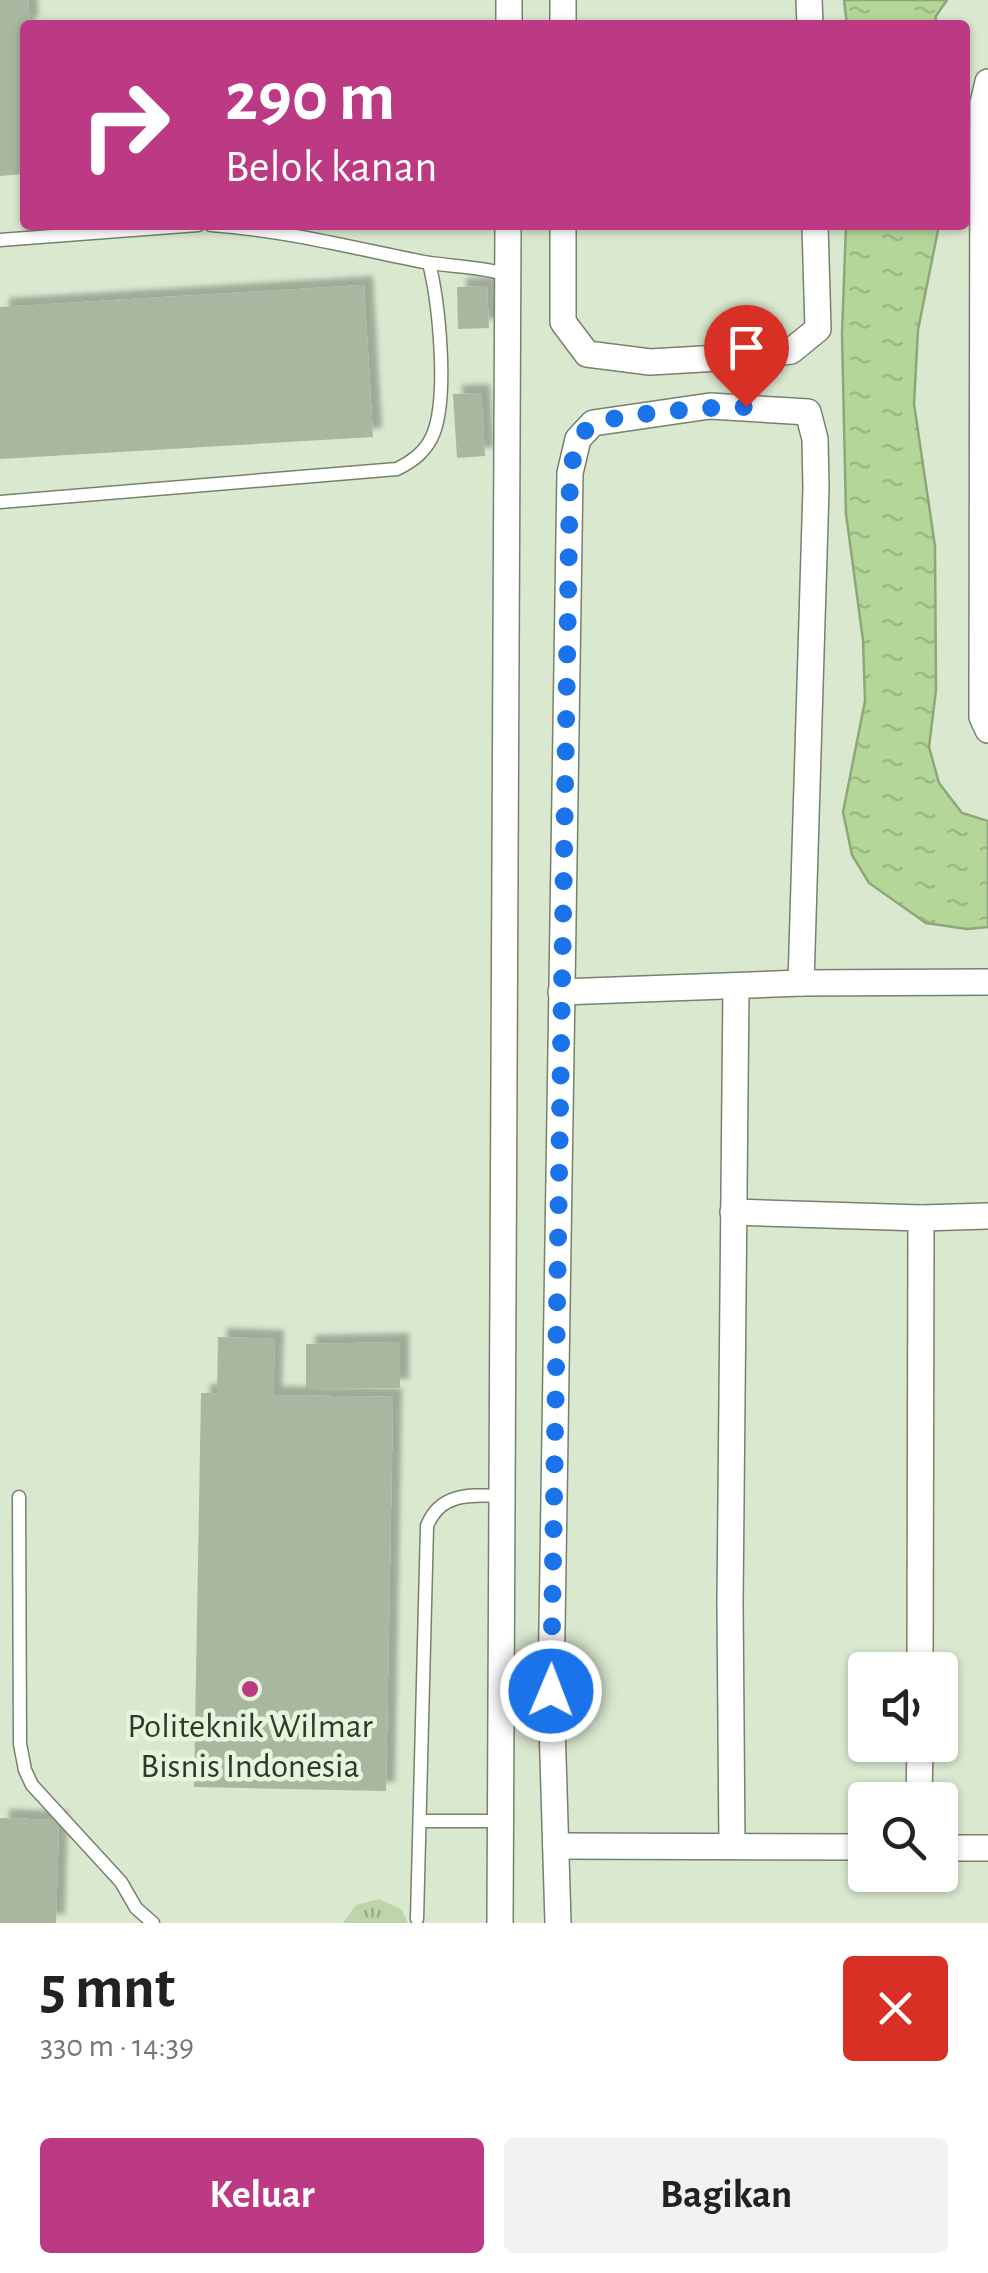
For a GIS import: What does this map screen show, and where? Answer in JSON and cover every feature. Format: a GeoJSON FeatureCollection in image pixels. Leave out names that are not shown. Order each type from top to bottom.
{"type":"FeatureCollection","features":[{"type":"Feature","properties":{"kind":"street"},"geometry":{"type":"LineString","coordinates":[[988,82],[983,103],[982,717],[988,730]]}},
{"type":"Feature","properties":{"kind":"street"},"geometry":{"type":"LineString","coordinates":[[500,1923],[508,230]]}},
{"type":"Feature","properties":{"kind":"street"},"geometry":{"type":"LineString","coordinates":[[563,230],[563,322],[587,354],[650,362],[791,351],[818,329],[815,230]]}},
{"type":"Feature","properties":{"kind":"street"},"geometry":{"type":"LineString","coordinates":[[558,1923],[551,1691],[570,473],[578,439],[593,423],[710,406],[808,412],[815,439],[801,983]]}},
{"type":"Feature","properties":{"kind":"street"},"geometry":{"type":"LineString","coordinates":[[561,992],[801,983],[988,982]]}},
{"type":"Feature","properties":{"kind":"street"},"geometry":{"type":"LineString","coordinates":[[732,1846],[730,1603],[736,987]]}},
{"type":"Feature","properties":{"kind":"street"},"geometry":{"type":"LineString","coordinates":[[733,1212],[921,1218],[988,1216]]}},
{"type":"Feature","properties":{"kind":"street"},"geometry":{"type":"LineString","coordinates":[[920,1652],[921,1218]]}},
{"type":"Feature","properties":{"kind":"street"},"geometry":{"type":"LineString","coordinates":[[556,1846],[848,1847]]}},
{"type":"Feature","properties":{"kind":"street"},"geometry":{"type":"LineString","coordinates":[[958,1848],[988,1848]]}},
{"type":"Feature","properties":{"kind":"lane"},"geometry":{"type":"LineString","coordinates":[[0,240],[132,230]]}},
{"type":"Feature","properties":{"kind":"lane"},"geometry":{"type":"LineString","coordinates":[[272,230],[508,275]]}},
{"type":"Feature","properties":{"kind":"lane"},"geometry":{"type":"LineString","coordinates":[[0,502],[396,469],[417,460],[434,433],[440,391],[436,294],[429,263]]}},
{"type":"Feature","properties":{"kind":"lane"},"geometry":{"type":"LineString","coordinates":[[418,1918],[427,1526],[432,1512],[458,1495],[502,1496]]}},
{"type":"Feature","properties":{"kind":"lane"},"geometry":{"type":"LineString","coordinates":[[20,1498],[20,1744],[25,1770],[32,1785],[153,1923]]}},
{"type":"Feature","properties":{"kind":"lane"},"geometry":{"type":"LineString","coordinates":[[422,1821],[501,1822]]}},
{"type":"Feature","properties":{"kind":"green space"},"geometry":{"type":"Polygon","coordinates":[[[379,1899],[401,1909],[408,1923],[343,1923],[356,1905],[379,1899]]]}},
{"type":"Feature","properties":{"kind":"water"},"geometry":{"type":"Polygon","coordinates":[[[844,0],[947,0],[936,20],[846,20],[844,0]]]}},
{"type":"Feature","properties":{"kind":"water"},"geometry":{"type":"Polygon","coordinates":[[[846,230],[938,230],[918,330],[914,404],[935,546],[936,690],[929,747],[939,783],[962,813],[988,821],[988,927],[967,929],[926,923],[869,883],[852,855],[843,812],[865,701],[863,640],[846,514],[842,334],[846,230]]]}},
{"type":"Feature","properties":{"kind":"building"},"geometry":{"type":"Polygon","coordinates":[[[0,0],[28,0],[30,20],[20,20],[20,174],[0,176],[0,0]]]}},
{"type":"Feature","properties":{"kind":"building"},"geometry":{"type":"Polygon","coordinates":[[[364,285],[373,437],[0,459],[0,307],[364,285]]]}},
{"type":"Feature","properties":{"kind":"building"},"geometry":{"type":"Polygon","coordinates":[[[487,286],[489,328],[458,329],[457,287],[487,286]]]}},
{"type":"Feature","properties":{"kind":"building"},"geometry":{"type":"Polygon","coordinates":[[[481,393],[485,456],[457,458],[453,394],[481,393]]]}},
{"type":"Feature","properties":{"kind":"building"},"geometry":{"type":"Polygon","coordinates":[[[218,1337],[275,1339],[273,1395],[393,1397],[386,1791],[194,1787],[201,1393],[217,1393],[218,1337]]]}},
{"type":"Feature","properties":{"kind":"building"},"geometry":{"type":"Polygon","coordinates":[[[400,1342],[400,1388],[306,1389],[306,1344],[400,1342]]]}},
{"type":"Feature","properties":{"kind":"building"},"geometry":{"type":"Polygon","coordinates":[[[0,1818],[59,1820],[56,1923],[0,1923],[0,1818]]]}},
{"type":"Feature","properties":{"kind":"place","name":"Politeknik Wilmar Bisnis Indonesia"},"geometry":{"type":"Point","coordinates":[250,1689]}},
{"type":"Feature","properties":{"kind":"route"},"geometry":{"type":"LineString","coordinates":[[551,1691],[570,473],[578,439],[593,423],[710,406],[746,407]]}}]}
